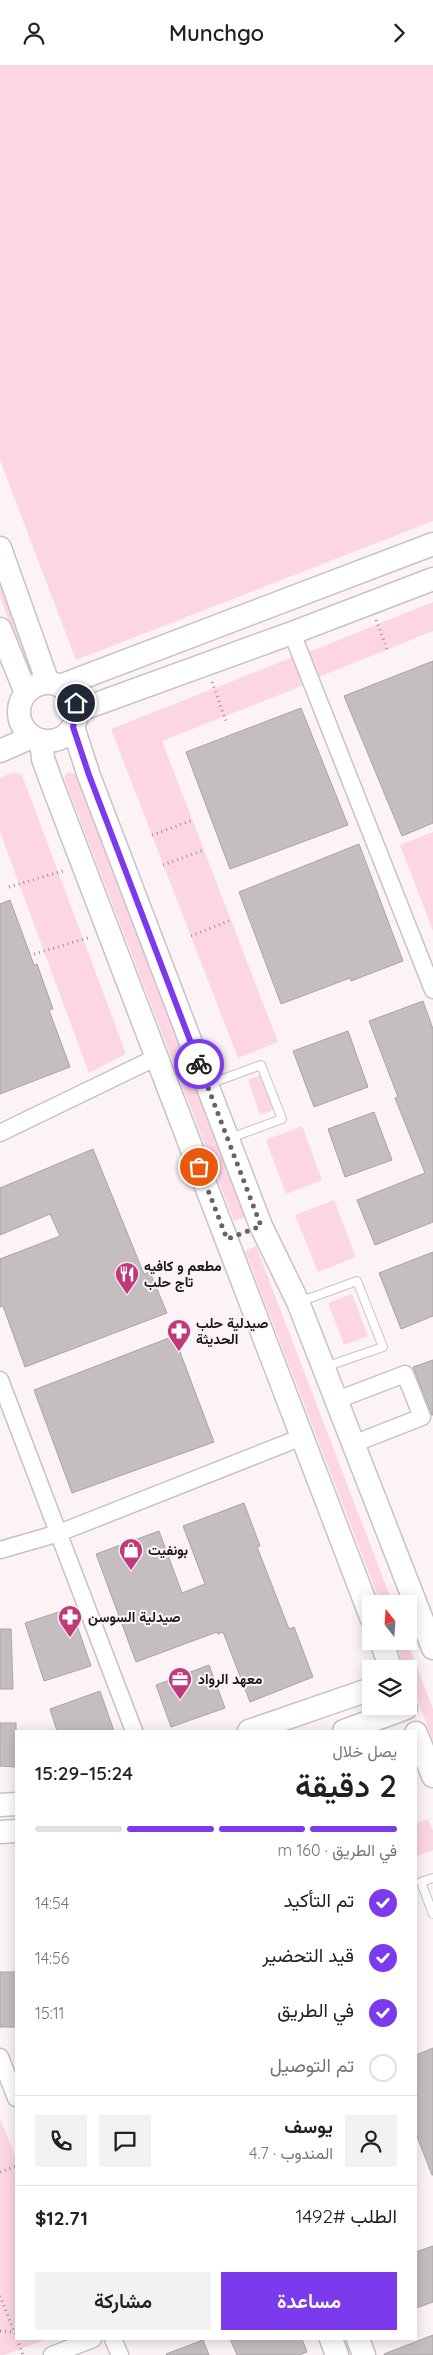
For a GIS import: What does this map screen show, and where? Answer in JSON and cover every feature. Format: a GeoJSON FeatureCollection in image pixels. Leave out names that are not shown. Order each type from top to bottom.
{"type":"FeatureCollection","features":[{"type":"Feature","properties":{"kind":"main road"},"geometry":{"type":"LineString","coordinates":[[0,713],[24,697],[32,688],[54,684],[433,544]]}},
{"type":"Feature","properties":{"kind":"main road"},"geometry":{"type":"LineString","coordinates":[[0,548],[54,684],[72,696],[75,719],[92,785],[261,1226],[298,1302],[433,1648]]}},
{"type":"Feature","properties":{"kind":"main road"},"geometry":{"type":"LineString","coordinates":[[0,751],[36,738],[59,739],[75,719],[205,665],[433,579]]}},
{"type":"Feature","properties":{"kind":"main road"},"geometry":{"type":"LineString","coordinates":[[0,629],[24,697],[19,717],[22,725],[36,738],[363,1595]]}},
{"type":"Feature","properties":{"kind":"main road"},"geometry":{"type":"LineString","coordinates":[[227,1239],[261,1226]]}},
{"type":"Feature","properties":{"kind":"main road"},"geometry":{"type":"LineString","coordinates":[[252,1730],[362,1692]]}},
{"type":"Feature","properties":{"kind":"main road"},"geometry":{"type":"LineString","coordinates":[[347,1730],[385,1715]]}},
{"type":"Feature","properties":{"kind":"main road"},"geometry":{"type":"LineString","coordinates":[[409,1715],[415,1730]]}},
{"type":"Feature","properties":{"kind":"main road"},"geometry":{"type":"LineString","coordinates":[[417,1735],[433,1776]]}},
{"type":"Feature","properties":{"kind":"main road"},"geometry":{"type":"LineString","coordinates":[[0,1805],[15,1804]]}},
{"type":"Feature","properties":{"kind":"main road"},"geometry":{"type":"LineString","coordinates":[[0,1832],[15,1831]]}},
{"type":"Feature","properties":{"kind":"main road"},"geometry":{"type":"LineString","coordinates":[[331,2340],[337,2355]]}},
{"type":"Feature","properties":{"kind":"main road"},"geometry":{"type":"LineString","coordinates":[[358,2340],[364,2355]]}},
{"type":"Feature","properties":{"kind":"street"},"geometry":{"type":"LineString","coordinates":[[292,633],[433,990]]}},
{"type":"Feature","properties":{"kind":"street"},"geometry":{"type":"LineString","coordinates":[[0,1133],[157,1057]]}},
{"type":"Feature","properties":{"kind":"street"},"geometry":{"type":"LineString","coordinates":[[337,1400],[405,1374],[422,1417],[353,1444]]}},
{"type":"Feature","properties":{"kind":"street"},"geometry":{"type":"LineString","coordinates":[[0,1379],[134,1730]]}},
{"type":"Feature","properties":{"kind":"street"},"geometry":{"type":"LineString","coordinates":[[0,1551],[59,1533],[302,1437]]}},
{"type":"Feature","properties":{"kind":"street"},"geometry":{"type":"LineString","coordinates":[[0,2057],[15,2095]]}},
{"type":"Feature","properties":{"kind":"street"},"geometry":{"type":"LineString","coordinates":[[52,2355],[91,2340]]}},
{"type":"Feature","properties":{"kind":"street"},"geometry":{"type":"LineString","coordinates":[[113,2340],[120,2355]]}},
{"type":"Feature","properties":{"kind":"lane"},"geometry":{"type":"LineString","coordinates":[[207,1085],[261,1065],[282,1119],[228,1139]]}},
{"type":"Feature","properties":{"kind":"lane"},"geometry":{"type":"LineString","coordinates":[[298,1302],[357,1281],[383,1347],[323,1368]]}},
{"type":"Feature","properties":{"kind":"lane"},"geometry":{"type":"LineString","coordinates":[[433,1878],[421,1882],[433,1914]]}},
{"type":"Feature","properties":{"kind":"path"},"geometry":{"type":"LineString","coordinates":[[370,603],[388,652]]}},
{"type":"Feature","properties":{"kind":"path"},"geometry":{"type":"LineString","coordinates":[[205,665],[226,721]]}},
{"type":"Feature","properties":{"kind":"path"},"geometry":{"type":"LineString","coordinates":[[152,835],[193,821]]}},
{"type":"Feature","properties":{"kind":"path"},"geometry":{"type":"LineString","coordinates":[[163,865],[204,850]]}},
{"type":"Feature","properties":{"kind":"path"},"geometry":{"type":"LineString","coordinates":[[9,887],[83,865]]}},
{"type":"Feature","properties":{"kind":"path"},"geometry":{"type":"LineString","coordinates":[[191,935],[231,920]]}},
{"type":"Feature","properties":{"kind":"path"},"geometry":{"type":"LineString","coordinates":[[34,954],[109,931]]}},
{"type":"Feature","properties":{"kind":"path"},"geometry":{"type":"LineString","coordinates":[[0,2172],[15,2166]]}},
{"type":"Feature","properties":{"kind":"path"},"geometry":{"type":"LineString","coordinates":[[0,2296],[15,2334]]}},
{"type":"Feature","properties":{"kind":"path"},"geometry":{"type":"LineString","coordinates":[[0,2331],[15,2336]]}},
{"type":"Feature","properties":{"kind":"path"},"geometry":{"type":"LineString","coordinates":[[18,2340],[24,2355]]}},
{"type":"Feature","properties":{"kind":"shaded area"},"geometry":{"type":"Polygon","coordinates":[[[0,65],[433,65],[433,521],[76,660],[0,460],[0,65]]]}},
{"type":"Feature","properties":{"kind":"shaded area"},"geometry":{"type":"Polygon","coordinates":[[[0,559],[40,665],[27,670],[0,597],[0,559]]]}},
{"type":"Feature","properties":{"kind":"shaded area"},"geometry":{"type":"Polygon","coordinates":[[[433,602],[433,631],[319,677],[309,652],[433,602]]]}},
{"type":"Feature","properties":{"kind":"shaded area"},"geometry":{"type":"Polygon","coordinates":[[[293,657],[304,685],[162,741],[278,1042],[238,1058],[111,729],[293,657]]]}},
{"type":"Feature","properties":{"kind":"shaded area"},"geometry":{"type":"Polygon","coordinates":[[[13,772],[22,775],[126,1054],[89,1073],[0,832],[0,778],[13,772]]]}},
{"type":"Feature","properties":{"kind":"shaded area"},"geometry":{"type":"Polygon","coordinates":[[[68,772],[75,774],[245,1217],[234,1221],[64,778],[68,772]]]}},
{"type":"Feature","properties":{"kind":"shaded area"},"geometry":{"type":"Polygon","coordinates":[[[433,832],[433,931],[400,845],[433,832]]]}},
{"type":"Feature","properties":{"kind":"shaded area"},"geometry":{"type":"Polygon","coordinates":[[[268,1072],[280,1107],[260,1115],[248,1080],[268,1072]]]}},
{"type":"Feature","properties":{"kind":"shaded area"},"geometry":{"type":"Polygon","coordinates":[[[302,1126],[322,1180],[286,1194],[266,1140],[302,1126]]]}},
{"type":"Feature","properties":{"kind":"shaded area"},"geometry":{"type":"Polygon","coordinates":[[[334,1200],[356,1257],[318,1272],[295,1215],[334,1200]]]}},
{"type":"Feature","properties":{"kind":"shaded area"},"geometry":{"type":"Polygon","coordinates":[[[256,1246],[390,1595],[378,1595],[245,1251],[256,1246]]]}},
{"type":"Feature","properties":{"kind":"shaded area"},"geometry":{"type":"Polygon","coordinates":[[[352,1294],[368,1336],[344,1345],[328,1303],[352,1294]]]}},
{"type":"Feature","properties":{"kind":"shaded area"},"geometry":{"type":"Polygon","coordinates":[[[398,1650],[410,1650],[414,1660],[402,1660],[398,1650]]]}},
{"type":"Feature","properties":{"kind":"shaded area"},"geometry":{"type":"Polygon","coordinates":[[[417,1667],[433,1709],[433,1741],[417,1698],[417,1667]]]}},
{"type":"Feature","properties":{"kind":"shaded area"},"geometry":{"type":"Polygon","coordinates":[[[428,1819],[433,1831],[433,1850],[417,1856],[417,1823],[428,1819]]]}},
{"type":"Feature","properties":{"kind":"shaded area"},"geometry":{"type":"Polygon","coordinates":[[[0,2118],[15,2156],[15,2340],[44,2340],[0,2355],[0,2118]]]}},
{"type":"Feature","properties":{"kind":"building"},"geometry":{"type":"Polygon","coordinates":[[[433,661],[433,823],[402,836],[344,696],[433,661]]]}},
{"type":"Feature","properties":{"kind":"building"},"geometry":{"type":"Polygon","coordinates":[[[301,708],[348,825],[230,869],[186,752],[301,708]]]}},
{"type":"Feature","properties":{"kind":"building"},"geometry":{"type":"Polygon","coordinates":[[[359,844],[403,961],[351,981],[350,978],[281,1004],[239,892],[359,844]]]}},
{"type":"Feature","properties":{"kind":"building"},"geometry":{"type":"Polygon","coordinates":[[[10,900],[34,965],[37,964],[53,1009],[49,1010],[70,1067],[0,1094],[0,904],[10,900]]]}},
{"type":"Feature","properties":{"kind":"building"},"geometry":{"type":"Polygon","coordinates":[[[423,1001],[433,1029],[433,1222],[375,1245],[357,1200],[425,1173],[395,1098],[398,1097],[369,1021],[423,1001]]]}},
{"type":"Feature","properties":{"kind":"building"},"geometry":{"type":"Polygon","coordinates":[[[348,1031],[368,1087],[314,1107],[293,1051],[348,1031]]]}},
{"type":"Feature","properties":{"kind":"building"},"geometry":{"type":"Polygon","coordinates":[[[374,1112],[392,1160],[345,1177],[328,1129],[374,1112]]]}},
{"type":"Feature","properties":{"kind":"building"},"geometry":{"type":"Polygon","coordinates":[[[93,1149],[144,1274],[150,1272],[167,1313],[25,1367],[3,1306],[0,1307],[0,1259],[60,1236],[50,1214],[0,1235],[0,1188],[93,1149]]]}},
{"type":"Feature","properties":{"kind":"building"},"geometry":{"type":"Polygon","coordinates":[[[433,1252],[433,1316],[401,1329],[379,1273],[433,1252]]]}},
{"type":"Feature","properties":{"kind":"building"},"geometry":{"type":"Polygon","coordinates":[[[174,1336],[214,1442],[72,1493],[34,1390],[174,1336]]]}},
{"type":"Feature","properties":{"kind":"building"},"geometry":{"type":"Polygon","coordinates":[[[433,1360],[433,1415],[432,1415],[413,1367],[433,1360]]]}},
{"type":"Feature","properties":{"kind":"building"},"geometry":{"type":"Polygon","coordinates":[[[244,1503],[260,1546],[257,1547],[289,1629],[294,1627],[313,1677],[250,1702],[223,1632],[218,1634],[217,1632],[136,1662],[96,1554],[159,1531],[182,1593],[205,1584],[183,1526],[244,1503]]]}},
{"type":"Feature","properties":{"kind":"building"},"geometry":{"type":"Polygon","coordinates":[[[71,1608],[91,1666],[44,1681],[25,1623],[71,1608]]]}},
{"type":"Feature","properties":{"kind":"building"},"geometry":{"type":"Polygon","coordinates":[[[0,1629],[11,1629],[13,1689],[0,1689],[0,1629]]]}},
{"type":"Feature","properties":{"kind":"building"},"geometry":{"type":"Polygon","coordinates":[[[209,1665],[225,1708],[171,1727],[156,1685],[209,1665]]]}},
{"type":"Feature","properties":{"kind":"building"},"geometry":{"type":"Polygon","coordinates":[[[100,1691],[114,1730],[57,1730],[50,1709],[100,1691]]]}},
{"type":"Feature","properties":{"kind":"building"},"geometry":{"type":"Polygon","coordinates":[[[0,1723],[16,1723],[15,1767],[0,1766],[0,1723]]]}},
{"type":"Feature","properties":{"kind":"building"},"geometry":{"type":"Polygon","coordinates":[[[0,1972],[15,1972],[15,2027],[0,2027],[0,1972]]]}},
{"type":"Feature","properties":{"kind":"building"},"geometry":{"type":"Polygon","coordinates":[[[433,2048],[433,2175],[417,2137],[417,2055],[433,2048]]]}},
{"type":"Feature","properties":{"kind":"building"},"geometry":{"type":"Polygon","coordinates":[[[433,2246],[433,2302],[417,2308],[417,2252],[433,2246]]]}},
{"type":"Feature","properties":{"kind":"building"},"geometry":{"type":"Polygon","coordinates":[[[433,2335],[433,2355],[384,2355],[384,2354],[433,2335]]]}},
{"type":"Feature","properties":{"kind":"building"},"geometry":{"type":"Polygon","coordinates":[[[203,2340],[209,2355],[166,2354],[203,2340]]]}},
{"type":"Feature","properties":{"kind":"building"},"geometry":{"type":"Polygon","coordinates":[[[230,2340],[302,2340],[307,2352],[299,2355],[237,2355],[230,2340]]]}},
{"type":"Feature","properties":{"kind":"way so far"},"geometry":{"type":"LineString","coordinates":[[199,1064],[261,1226],[227,1239],[199,1167]]}},
{"type":"Feature","properties":{"kind":"place","name":"مطعم و كافيه تاج حلب"},"geometry":{"type":"Point","coordinates":[127,1295]}},
{"type":"Feature","properties":{"kind":"place","name":"صيدلية حلب الحديثة"},"geometry":{"type":"Point","coordinates":[179,1352]}},
{"type":"Feature","properties":{"kind":"place","name":"بونفيت"},"geometry":{"type":"Point","coordinates":[131,1571]}},
{"type":"Feature","properties":{"kind":"place","name":"صيدلية السوسن"},"geometry":{"type":"Point","coordinates":[70,1638]}},
{"type":"Feature","properties":{"kind":"place","name":"معهد الرواد"},"geometry":{"type":"Point","coordinates":[180,1700]}},
{"type":"Feature","properties":{"kind":"route"},"geometry":{"type":"LineString","coordinates":[[76,703],[76,719],[73,727],[84,754],[89,775],[199,1064]]}}]}
